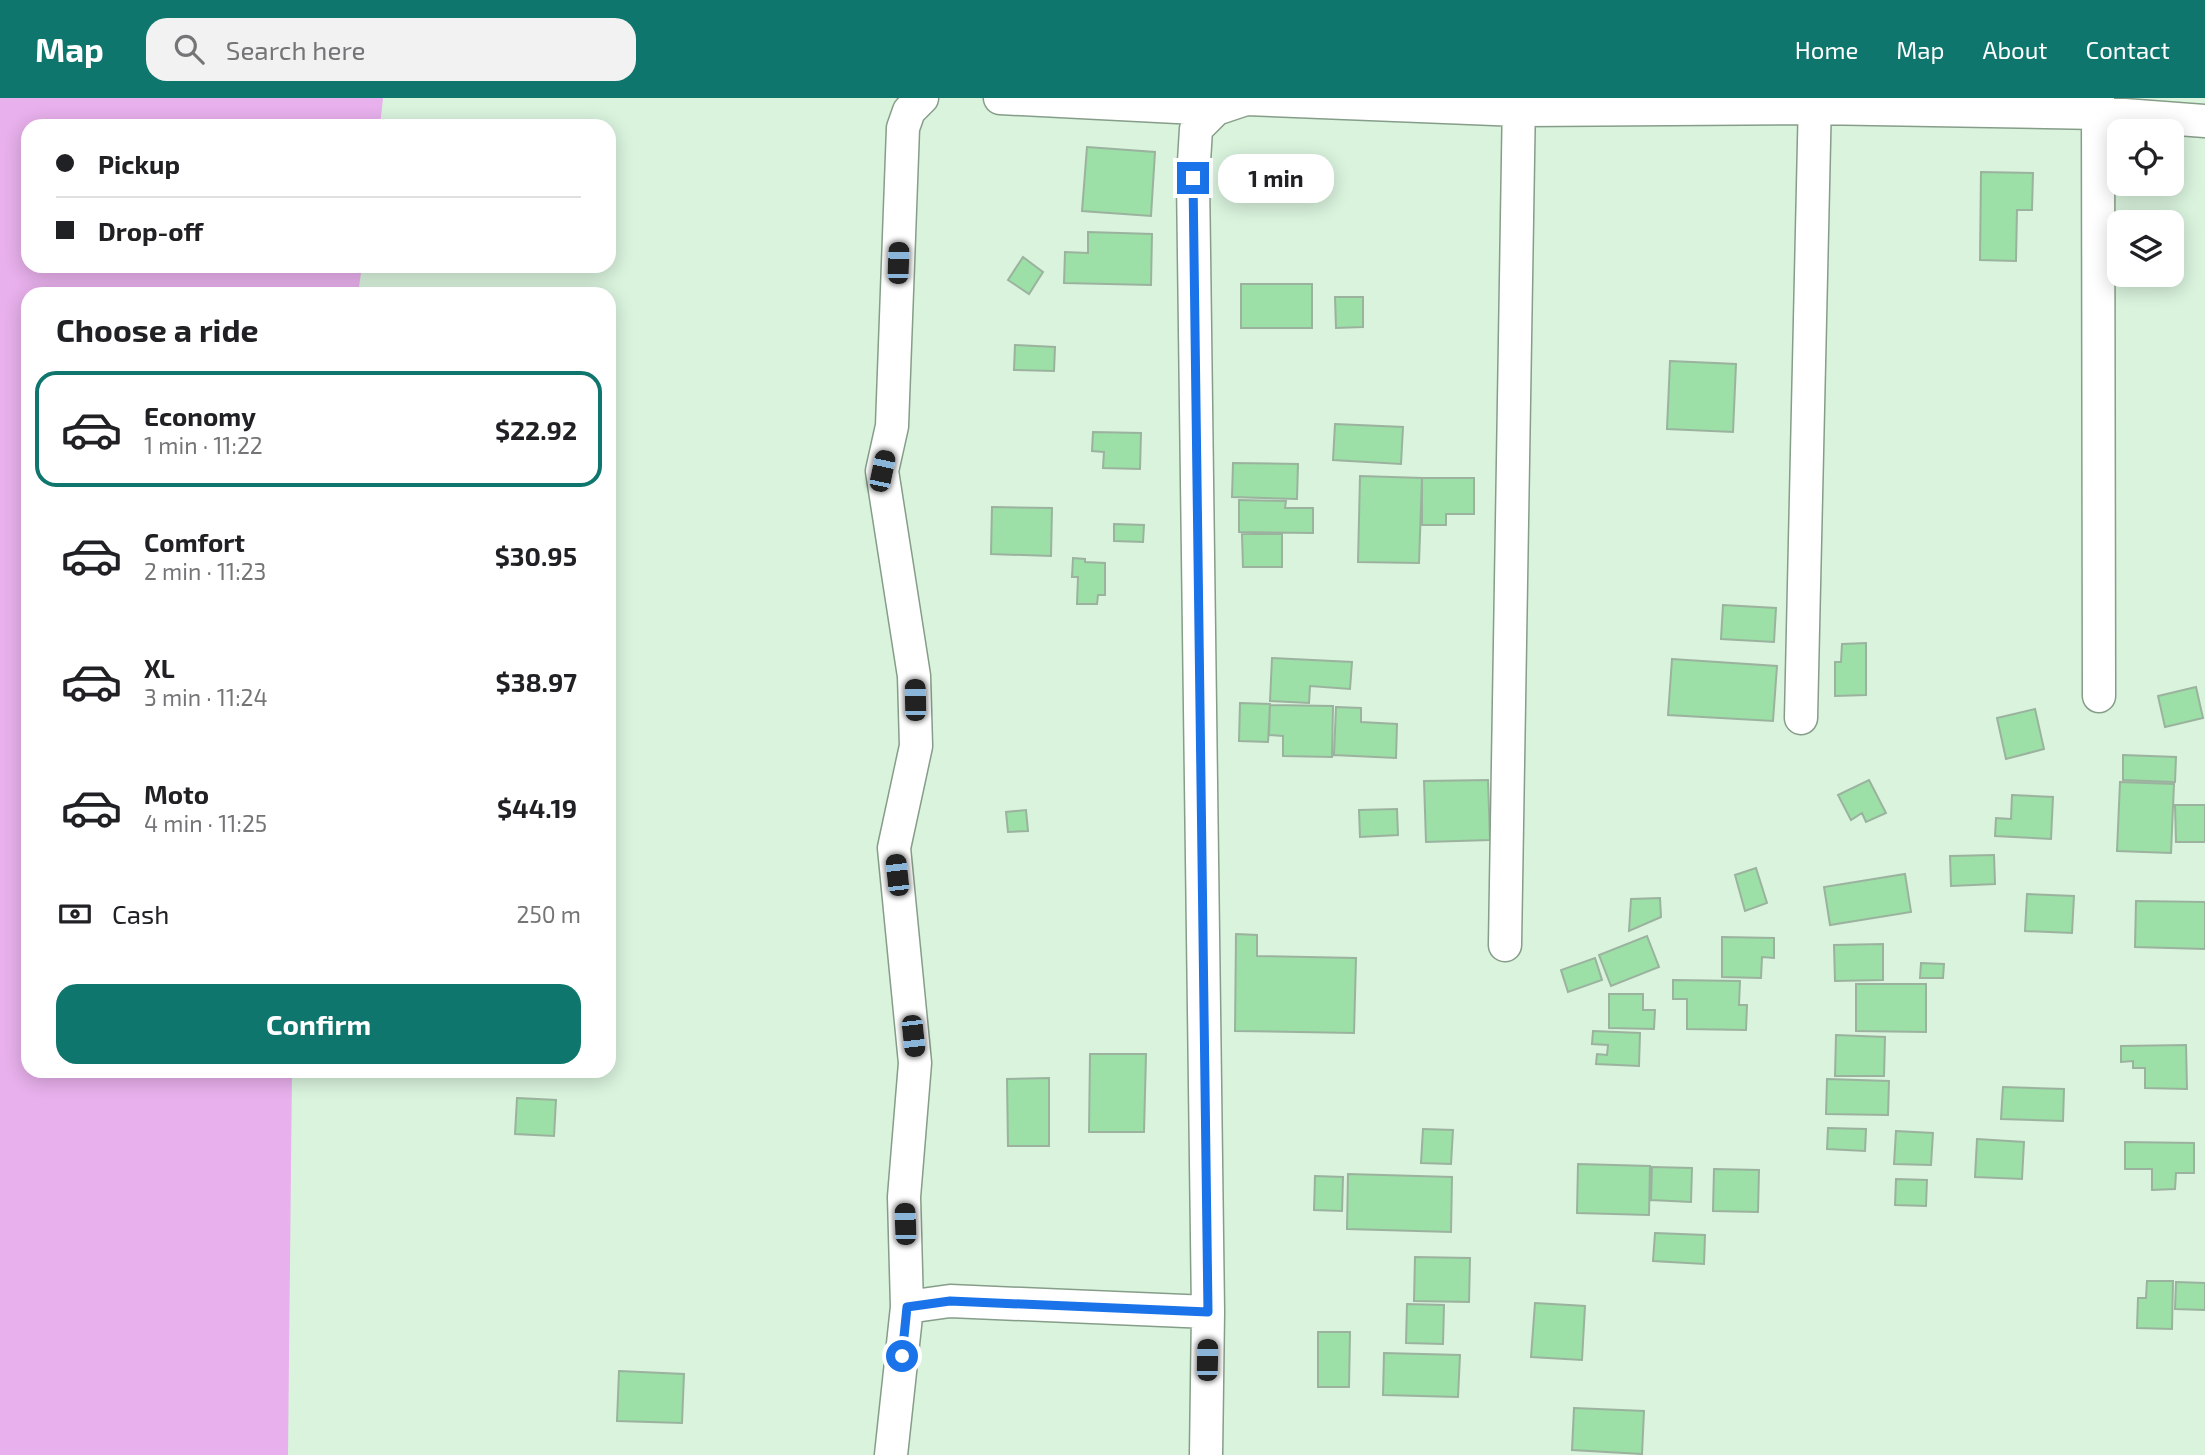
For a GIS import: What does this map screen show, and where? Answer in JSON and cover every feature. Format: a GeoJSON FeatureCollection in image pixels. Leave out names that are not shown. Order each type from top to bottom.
{"type":"FeatureCollection","features":[{"type":"Feature","properties":{"kind":"street"},"geometry":{"type":"LineString","coordinates":[[891,1455],[907,1307],[904,1197],[915,1063],[894,848],[916,746],[914,676],[882,471],[892,426],[903,128],[909,111],[922,98]]}},
{"type":"Feature","properties":{"kind":"street"},"geometry":{"type":"LineString","coordinates":[[1000,98],[1215,104],[1246,99],[1519,104],[2098,105],[2205,121]]}},
{"type":"Feature","properties":{"kind":"street"},"geometry":{"type":"LineString","coordinates":[[1801,718],[1815,103]]}},
{"type":"Feature","properties":{"kind":"street"},"geometry":{"type":"LineString","coordinates":[[1206,1455],[1208,1312],[1193,178],[1196,128],[1215,104]]}},
{"type":"Feature","properties":{"kind":"street"},"geometry":{"type":"LineString","coordinates":[[1505,945],[1519,104]]}},
{"type":"Feature","properties":{"kind":"street"},"geometry":{"type":"LineString","coordinates":[[2098,105],[2099,696]]}},
{"type":"Feature","properties":{"kind":"street"},"geometry":{"type":"LineString","coordinates":[[907,1307],[950,1301],[1208,1312]]}},
{"type":"Feature","properties":{"kind":"shaded area"},"geometry":{"type":"Polygon","coordinates":[[[0,98],[383,98],[381,119],[21,119],[21,273],[361,273],[359,287],[21,287],[21,1078],[292,1078],[288,1455],[0,1455],[0,98]]]}},
{"type":"Feature","properties":{"kind":"building"},"geometry":{"type":"Polygon","coordinates":[[[1087,147],[1155,152],[1151,216],[1082,211],[1087,147]]]}},
{"type":"Feature","properties":{"kind":"building"},"geometry":{"type":"Polygon","coordinates":[[[1981,172],[2033,173],[2032,210],[2017,210],[2016,261],[1980,260],[1981,172]]]}},
{"type":"Feature","properties":{"kind":"building"},"geometry":{"type":"Polygon","coordinates":[[[1088,232],[1152,234],[1151,285],[1064,283],[1065,252],[1088,253],[1088,232]]]}},
{"type":"Feature","properties":{"kind":"building"},"geometry":{"type":"Polygon","coordinates":[[[1023,257],[1043,272],[1029,294],[1008,280],[1023,257]]]}},
{"type":"Feature","properties":{"kind":"building"},"geometry":{"type":"Polygon","coordinates":[[[1241,284],[1312,284],[1312,328],[1241,328],[1241,284]]]}},
{"type":"Feature","properties":{"kind":"building"},"geometry":{"type":"Polygon","coordinates":[[[1335,297],[1363,297],[1363,327],[1336,328],[1335,297]]]}},
{"type":"Feature","properties":{"kind":"building"},"geometry":{"type":"Polygon","coordinates":[[[1015,345],[1055,347],[1054,371],[1014,370],[1015,345]]]}},
{"type":"Feature","properties":{"kind":"building"},"geometry":{"type":"Polygon","coordinates":[[[1670,361],[1736,364],[1733,432],[1667,429],[1670,361]]]}},
{"type":"Feature","properties":{"kind":"building"},"geometry":{"type":"Polygon","coordinates":[[[1335,424],[1403,427],[1401,464],[1333,460],[1335,424]]]}},
{"type":"Feature","properties":{"kind":"building"},"geometry":{"type":"Polygon","coordinates":[[[1093,432],[1141,433],[1140,469],[1103,468],[1104,452],[1092,451],[1093,432]]]}},
{"type":"Feature","properties":{"kind":"building"},"geometry":{"type":"Polygon","coordinates":[[[1233,463],[1298,464],[1297,499],[1232,497],[1233,463]]]}},
{"type":"Feature","properties":{"kind":"building"},"geometry":{"type":"Polygon","coordinates":[[[1360,476],[1422,478],[1419,563],[1358,562],[1360,476]]]}},
{"type":"Feature","properties":{"kind":"building"},"geometry":{"type":"Polygon","coordinates":[[[1422,478],[1474,478],[1474,514],[1446,514],[1446,525],[1422,525],[1422,478]]]}},
{"type":"Feature","properties":{"kind":"building"},"geometry":{"type":"Polygon","coordinates":[[[1239,500],[1286,501],[1285,508],[1313,508],[1313,533],[1239,532],[1239,500]]]}},
{"type":"Feature","properties":{"kind":"building"},"geometry":{"type":"Polygon","coordinates":[[[992,507],[1052,508],[1051,556],[991,554],[992,507]]]}},
{"type":"Feature","properties":{"kind":"building"},"geometry":{"type":"Polygon","coordinates":[[[1114,524],[1144,525],[1143,542],[1114,541],[1114,524]]]}},
{"type":"Feature","properties":{"kind":"building"},"geometry":{"type":"Polygon","coordinates":[[[1242,534],[1282,534],[1282,567],[1243,567],[1242,534]]]}},
{"type":"Feature","properties":{"kind":"building"},"geometry":{"type":"Polygon","coordinates":[[[1073,558],[1105,563],[1105,595],[1098,595],[1097,604],[1077,604],[1078,577],[1072,577],[1073,558]]]}},
{"type":"Feature","properties":{"kind":"building"},"geometry":{"type":"Polygon","coordinates":[[[1723,605],[1776,608],[1774,642],[1721,639],[1723,605]]]}},
{"type":"Feature","properties":{"kind":"building"},"geometry":{"type":"Polygon","coordinates":[[[1866,643],[1866,695],[1835,696],[1835,662],[1841,662],[1842,644],[1866,643]]]}},
{"type":"Feature","properties":{"kind":"building"},"geometry":{"type":"Polygon","coordinates":[[[1272,658],[1352,662],[1350,689],[1310,686],[1309,703],[1270,701],[1272,658]]]}},
{"type":"Feature","properties":{"kind":"building"},"geometry":{"type":"Polygon","coordinates":[[[1672,659],[1777,666],[1773,721],[1668,715],[1672,659]]]}},
{"type":"Feature","properties":{"kind":"building"},"geometry":{"type":"Polygon","coordinates":[[[2196,687],[2203,718],[2165,727],[2158,696],[2196,687]]]}},
{"type":"Feature","properties":{"kind":"building"},"geometry":{"type":"Polygon","coordinates":[[[1240,703],[1270,704],[1268,742],[1239,741],[1240,703]]]}},
{"type":"Feature","properties":{"kind":"building"},"geometry":{"type":"Polygon","coordinates":[[[1270,705],[1333,706],[1332,757],[1283,756],[1283,736],[1269,735],[1270,705]]]}},
{"type":"Feature","properties":{"kind":"building"},"geometry":{"type":"Polygon","coordinates":[[[1336,707],[1361,708],[1361,722],[1397,724],[1396,758],[1334,755],[1336,707]]]}},
{"type":"Feature","properties":{"kind":"building"},"geometry":{"type":"Polygon","coordinates":[[[2035,709],[2044,749],[2006,759],[1997,718],[2035,709]]]}},
{"type":"Feature","properties":{"kind":"building"},"geometry":{"type":"Polygon","coordinates":[[[2123,755],[2176,757],[2175,782],[2123,780],[2123,755]]]}},
{"type":"Feature","properties":{"kind":"building"},"geometry":{"type":"Polygon","coordinates":[[[1488,780],[1490,840],[1426,842],[1424,781],[1488,780]]]}},
{"type":"Feature","properties":{"kind":"building"},"geometry":{"type":"Polygon","coordinates":[[[1869,780],[1886,813],[1866,822],[1862,813],[1851,820],[1838,795],[1869,780]]]}},
{"type":"Feature","properties":{"kind":"building"},"geometry":{"type":"Polygon","coordinates":[[[2120,782],[2174,784],[2171,853],[2117,851],[2120,782]]]}},
{"type":"Feature","properties":{"kind":"building"},"geometry":{"type":"Polygon","coordinates":[[[2012,795],[2053,797],[2051,839],[1995,836],[1996,818],[2011,819],[2012,795]]]}},
{"type":"Feature","properties":{"kind":"building"},"geometry":{"type":"Polygon","coordinates":[[[2175,805],[2205,805],[2205,842],[2176,842],[2175,805]]]}},
{"type":"Feature","properties":{"kind":"building"},"geometry":{"type":"Polygon","coordinates":[[[1397,809],[1398,835],[1360,837],[1359,810],[1397,809]]]}},
{"type":"Feature","properties":{"kind":"building"},"geometry":{"type":"Polygon","coordinates":[[[1026,810],[1028,831],[1008,832],[1006,812],[1026,810]]]}},
{"type":"Feature","properties":{"kind":"building"},"geometry":{"type":"Polygon","coordinates":[[[1994,855],[1995,884],[1951,886],[1950,856],[1994,855]]]}},
{"type":"Feature","properties":{"kind":"building"},"geometry":{"type":"Polygon","coordinates":[[[1756,868],[1767,903],[1745,911],[1735,875],[1756,868]]]}},
{"type":"Feature","properties":{"kind":"building"},"geometry":{"type":"Polygon","coordinates":[[[1905,874],[1911,912],[1830,925],[1824,887],[1905,874]]]}},
{"type":"Feature","properties":{"kind":"building"},"geometry":{"type":"Polygon","coordinates":[[[2027,894],[2074,896],[2072,933],[2025,931],[2027,894]]]}},
{"type":"Feature","properties":{"kind":"building"},"geometry":{"type":"Polygon","coordinates":[[[1660,898],[1661,917],[1629,931],[1631,899],[1660,898]]]}},
{"type":"Feature","properties":{"kind":"building"},"geometry":{"type":"Polygon","coordinates":[[[2136,901],[2205,902],[2205,949],[2135,947],[2136,901]]]}},
{"type":"Feature","properties":{"kind":"building"},"geometry":{"type":"Polygon","coordinates":[[[1236,934],[1257,935],[1257,956],[1356,958],[1354,1033],[1235,1031],[1236,934]]]}},
{"type":"Feature","properties":{"kind":"building"},"geometry":{"type":"Polygon","coordinates":[[[1647,936],[1659,967],[1611,986],[1599,955],[1647,936]]]}},
{"type":"Feature","properties":{"kind":"building"},"geometry":{"type":"Polygon","coordinates":[[[1722,937],[1774,938],[1774,958],[1762,957],[1761,978],[1722,977],[1722,937]]]}},
{"type":"Feature","properties":{"kind":"building"},"geometry":{"type":"Polygon","coordinates":[[[1883,944],[1883,980],[1835,981],[1834,945],[1883,944]]]}},
{"type":"Feature","properties":{"kind":"building"},"geometry":{"type":"Polygon","coordinates":[[[1595,958],[1602,980],[1568,992],[1561,970],[1595,958]]]}},
{"type":"Feature","properties":{"kind":"building"},"geometry":{"type":"Polygon","coordinates":[[[1921,963],[1944,964],[1943,978],[1920,978],[1921,963]]]}},
{"type":"Feature","properties":{"kind":"building"},"geometry":{"type":"Polygon","coordinates":[[[1673,980],[1740,981],[1739,1005],[1747,1005],[1746,1030],[1687,1029],[1687,999],[1673,999],[1673,980]]]}},
{"type":"Feature","properties":{"kind":"building"},"geometry":{"type":"Polygon","coordinates":[[[1856,984],[1926,984],[1926,1032],[1856,1031],[1856,984]]]}},
{"type":"Feature","properties":{"kind":"building"},"geometry":{"type":"Polygon","coordinates":[[[1609,994],[1643,994],[1643,1010],[1655,1010],[1654,1029],[1609,1028],[1609,994]]]}},
{"type":"Feature","properties":{"kind":"building"},"geometry":{"type":"Polygon","coordinates":[[[1593,1031],[1640,1033],[1639,1066],[1596,1064],[1597,1054],[1607,1055],[1608,1045],[1592,1044],[1593,1031]]]}},
{"type":"Feature","properties":{"kind":"building"},"geometry":{"type":"Polygon","coordinates":[[[1836,1035],[1885,1037],[1884,1076],[1835,1076],[1836,1035]]]}},
{"type":"Feature","properties":{"kind":"building"},"geometry":{"type":"Polygon","coordinates":[[[2186,1045],[2187,1089],[2145,1088],[2145,1068],[2133,1068],[2133,1061],[2121,1062],[2121,1046],[2186,1045]]]}},
{"type":"Feature","properties":{"kind":"building"},"geometry":{"type":"Polygon","coordinates":[[[1090,1054],[1146,1054],[1144,1132],[1089,1132],[1090,1054]]]}},
{"type":"Feature","properties":{"kind":"building"},"geometry":{"type":"Polygon","coordinates":[[[1049,1078],[1049,1146],[1008,1146],[1007,1079],[1049,1078]]]}},
{"type":"Feature","properties":{"kind":"building"},"geometry":{"type":"Polygon","coordinates":[[[1827,1079],[1889,1081],[1888,1115],[1826,1114],[1827,1079]]]}},
{"type":"Feature","properties":{"kind":"building"},"geometry":{"type":"Polygon","coordinates":[[[2003,1087],[2064,1089],[2063,1121],[2001,1119],[2003,1087]]]}},
{"type":"Feature","properties":{"kind":"building"},"geometry":{"type":"Polygon","coordinates":[[[517,1098],[556,1100],[554,1136],[515,1134],[517,1098]]]}},
{"type":"Feature","properties":{"kind":"building"},"geometry":{"type":"Polygon","coordinates":[[[1828,1128],[1866,1129],[1865,1151],[1827,1149],[1828,1128]]]}},
{"type":"Feature","properties":{"kind":"building"},"geometry":{"type":"Polygon","coordinates":[[[1423,1129],[1453,1130],[1451,1164],[1421,1163],[1423,1129]]]}},
{"type":"Feature","properties":{"kind":"building"},"geometry":{"type":"Polygon","coordinates":[[[1896,1131],[1933,1133],[1931,1165],[1894,1164],[1896,1131]]]}},
{"type":"Feature","properties":{"kind":"building"},"geometry":{"type":"Polygon","coordinates":[[[1977,1139],[2024,1142],[2022,1179],[1975,1177],[1977,1139]]]}},
{"type":"Feature","properties":{"kind":"building"},"geometry":{"type":"Polygon","coordinates":[[[2125,1142],[2194,1143],[2194,1173],[2176,1173],[2175,1189],[2152,1190],[2152,1169],[2125,1169],[2125,1142]]]}},
{"type":"Feature","properties":{"kind":"building"},"geometry":{"type":"Polygon","coordinates":[[[1578,1164],[1650,1166],[1649,1215],[1577,1213],[1578,1164]]]}},
{"type":"Feature","properties":{"kind":"building"},"geometry":{"type":"Polygon","coordinates":[[[1652,1167],[1692,1168],[1691,1202],[1651,1200],[1652,1167]]]}},
{"type":"Feature","properties":{"kind":"building"},"geometry":{"type":"Polygon","coordinates":[[[1714,1169],[1759,1170],[1758,1212],[1713,1211],[1714,1169]]]}},
{"type":"Feature","properties":{"kind":"building"},"geometry":{"type":"Polygon","coordinates":[[[1348,1174],[1452,1177],[1451,1232],[1347,1229],[1348,1174]]]}},
{"type":"Feature","properties":{"kind":"building"},"geometry":{"type":"Polygon","coordinates":[[[1315,1176],[1343,1177],[1342,1211],[1314,1210],[1315,1176]]]}},
{"type":"Feature","properties":{"kind":"building"},"geometry":{"type":"Polygon","coordinates":[[[1896,1179],[1927,1180],[1926,1206],[1895,1205],[1896,1179]]]}},
{"type":"Feature","properties":{"kind":"building"},"geometry":{"type":"Polygon","coordinates":[[[1655,1233],[1705,1235],[1704,1264],[1653,1261],[1655,1233]]]}},
{"type":"Feature","properties":{"kind":"building"},"geometry":{"type":"Polygon","coordinates":[[[1415,1257],[1470,1258],[1469,1302],[1414,1301],[1415,1257]]]}},
{"type":"Feature","properties":{"kind":"building"},"geometry":{"type":"Polygon","coordinates":[[[2147,1281],[2173,1281],[2172,1329],[2137,1328],[2138,1298],[2146,1298],[2147,1281]]]}},
{"type":"Feature","properties":{"kind":"building"},"geometry":{"type":"Polygon","coordinates":[[[2176,1282],[2205,1283],[2205,1310],[2175,1309],[2176,1282]]]}},
{"type":"Feature","properties":{"kind":"building"},"geometry":{"type":"Polygon","coordinates":[[[1535,1303],[1585,1306],[1582,1360],[1531,1357],[1535,1303]]]}},
{"type":"Feature","properties":{"kind":"building"},"geometry":{"type":"Polygon","coordinates":[[[1407,1304],[1444,1305],[1443,1344],[1406,1343],[1407,1304]]]}},
{"type":"Feature","properties":{"kind":"building"},"geometry":{"type":"Polygon","coordinates":[[[1318,1332],[1350,1332],[1349,1387],[1318,1387],[1318,1332]]]}},
{"type":"Feature","properties":{"kind":"building"},"geometry":{"type":"Polygon","coordinates":[[[1384,1353],[1460,1355],[1458,1397],[1383,1395],[1384,1353]]]}},
{"type":"Feature","properties":{"kind":"building"},"geometry":{"type":"Polygon","coordinates":[[[619,1371],[684,1374],[682,1423],[617,1421],[619,1371]]]}},
{"type":"Feature","properties":{"kind":"building"},"geometry":{"type":"Polygon","coordinates":[[[1574,1408],[1644,1411],[1642,1454],[1572,1450],[1574,1408]]]}},
{"type":"Feature","properties":{"kind":"route"},"geometry":{"type":"LineString","coordinates":[[902,1356],[907,1307],[950,1301],[1208,1312],[1193,178]]}}]}
